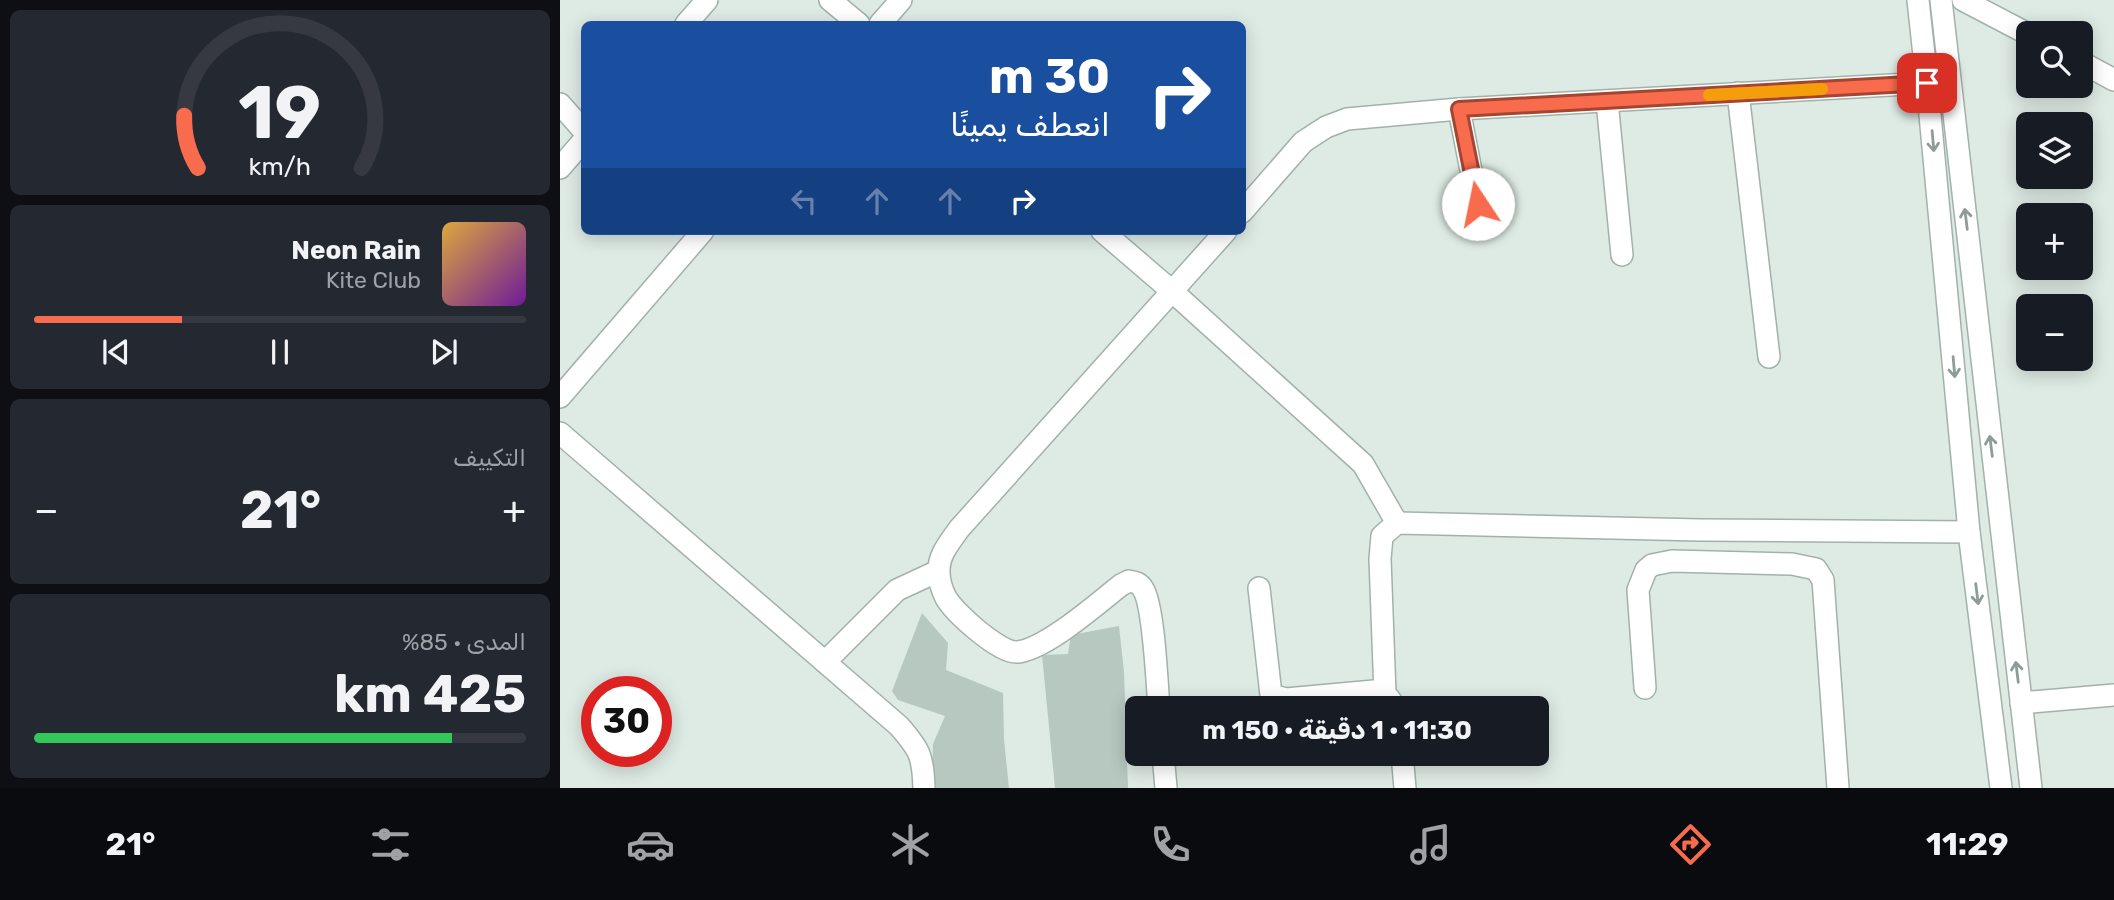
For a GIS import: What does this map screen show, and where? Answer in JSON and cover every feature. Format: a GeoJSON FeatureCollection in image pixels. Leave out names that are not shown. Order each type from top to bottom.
{"type":"FeatureCollection","features":[{"type":"Feature","properties":{"kind":"street"},"geometry":{"type":"LineString","coordinates":[[689,21],[707,0]]}},
{"type":"Feature","properties":{"kind":"street"},"geometry":{"type":"LineString","coordinates":[[830,0],[855,21]]}},
{"type":"Feature","properties":{"kind":"street"},"geometry":{"type":"LineString","coordinates":[[883,21],[901,0]]}},
{"type":"Feature","properties":{"kind":"street"},"geometry":{"type":"LineString","coordinates":[[1918,0],[1969,532],[2001,788]]}},
{"type":"Feature","properties":{"kind":"street"},"geometry":{"type":"LineString","coordinates":[[1941,0],[2031,788]]}},
{"type":"Feature","properties":{"kind":"street"},"geometry":{"type":"LineString","coordinates":[[1963,0],[2016,28]]}},
{"type":"Feature","properties":{"kind":"street"},"geometry":{"type":"LineString","coordinates":[[2093,69],[2114,80]]}},
{"type":"Feature","properties":{"kind":"street"},"geometry":{"type":"LineString","coordinates":[[1246,207],[1303,142],[1326,127],[1347,120],[1459,109],[1927,83]]}},
{"type":"Feature","properties":{"kind":"street"},"geometry":{"type":"LineString","coordinates":[[1738,93],[1769,356]]}},
{"type":"Feature","properties":{"kind":"street"},"geometry":{"type":"LineString","coordinates":[[1606,101],[1622,255]]}},
{"type":"Feature","properties":{"kind":"street"},"geometry":{"type":"LineString","coordinates":[[560,104],[581,128]]}},
{"type":"Feature","properties":{"kind":"street"},"geometry":{"type":"LineString","coordinates":[[1459,109],[1482,227]]}},
{"type":"Feature","properties":{"kind":"street"},"geometry":{"type":"LineString","coordinates":[[560,168],[581,144]]}},
{"type":"Feature","properties":{"kind":"street"},"geometry":{"type":"LineString","coordinates":[[560,397],[700,235]]}},
{"type":"Feature","properties":{"kind":"street"},"geometry":{"type":"LineString","coordinates":[[1107,235],[1363,464],[1397,523]]}},
{"type":"Feature","properties":{"kind":"street"},"geometry":{"type":"LineString","coordinates":[[1158,696],[1150,610],[1139,584],[1129,582],[1121,585],[1042,643],[1026,650],[1009,651],[998,647],[947,600],[939,571],[944,550],[959,529],[1223,235]]}},
{"type":"Feature","properties":{"kind":"street"},"geometry":{"type":"LineString","coordinates":[[560,433],[899,726],[914,743],[923,761],[924,788]]}},
{"type":"Feature","properties":{"kind":"street"},"geometry":{"type":"LineString","coordinates":[[1389,696],[1380,559],[1382,536],[1397,523],[1700,530],[1969,532]]}},
{"type":"Feature","properties":{"kind":"street"},"geometry":{"type":"LineString","coordinates":[[1645,688],[1638,590],[1646,570],[1653,565],[1672,561],[1792,564],[1816,569],[1823,580],[1838,788]]}},
{"type":"Feature","properties":{"kind":"street"},"geometry":{"type":"LineString","coordinates":[[825,662],[897,590],[939,571]]}},
{"type":"Feature","properties":{"kind":"street"},"geometry":{"type":"LineString","coordinates":[[1259,589],[1271,695],[1275,696]]}},
{"type":"Feature","properties":{"kind":"street"},"geometry":{"type":"LineString","coordinates":[[1311,696],[1353,691],[1374,691],[1382,696]]}},
{"type":"Feature","properties":{"kind":"street"},"geometry":{"type":"LineString","coordinates":[[2021,703],[2114,695]]}},
{"type":"Feature","properties":{"kind":"street"},"geometry":{"type":"LineString","coordinates":[[1164,766],[1166,788]]}},
{"type":"Feature","properties":{"kind":"street"},"geometry":{"type":"LineString","coordinates":[[1403,766],[1405,788]]}},
{"type":"Feature","properties":{"kind":"building"},"geometry":{"type":"Polygon","coordinates":[[[922,613],[948,643],[946,670],[1003,693],[1009,788],[932,788],[933,744],[945,716],[898,700],[892,691],[922,613]]]}},
{"type":"Feature","properties":{"kind":"building"},"geometry":{"type":"Polygon","coordinates":[[[1119,626],[1124,672],[1125,766],[1127,766],[1128,788],[1055,788],[1042,655],[1068,654],[1071,635],[1119,626]]]}},
{"type":"Feature","properties":{"kind":"slow traffic"},"geometry":{"type":"LineString","coordinates":[[1709,95],[1822,89]]}},
{"type":"Feature","properties":{"kind":"route"},"geometry":{"type":"LineString","coordinates":[[1478,204],[1459,109],[1927,83]]}}]}
